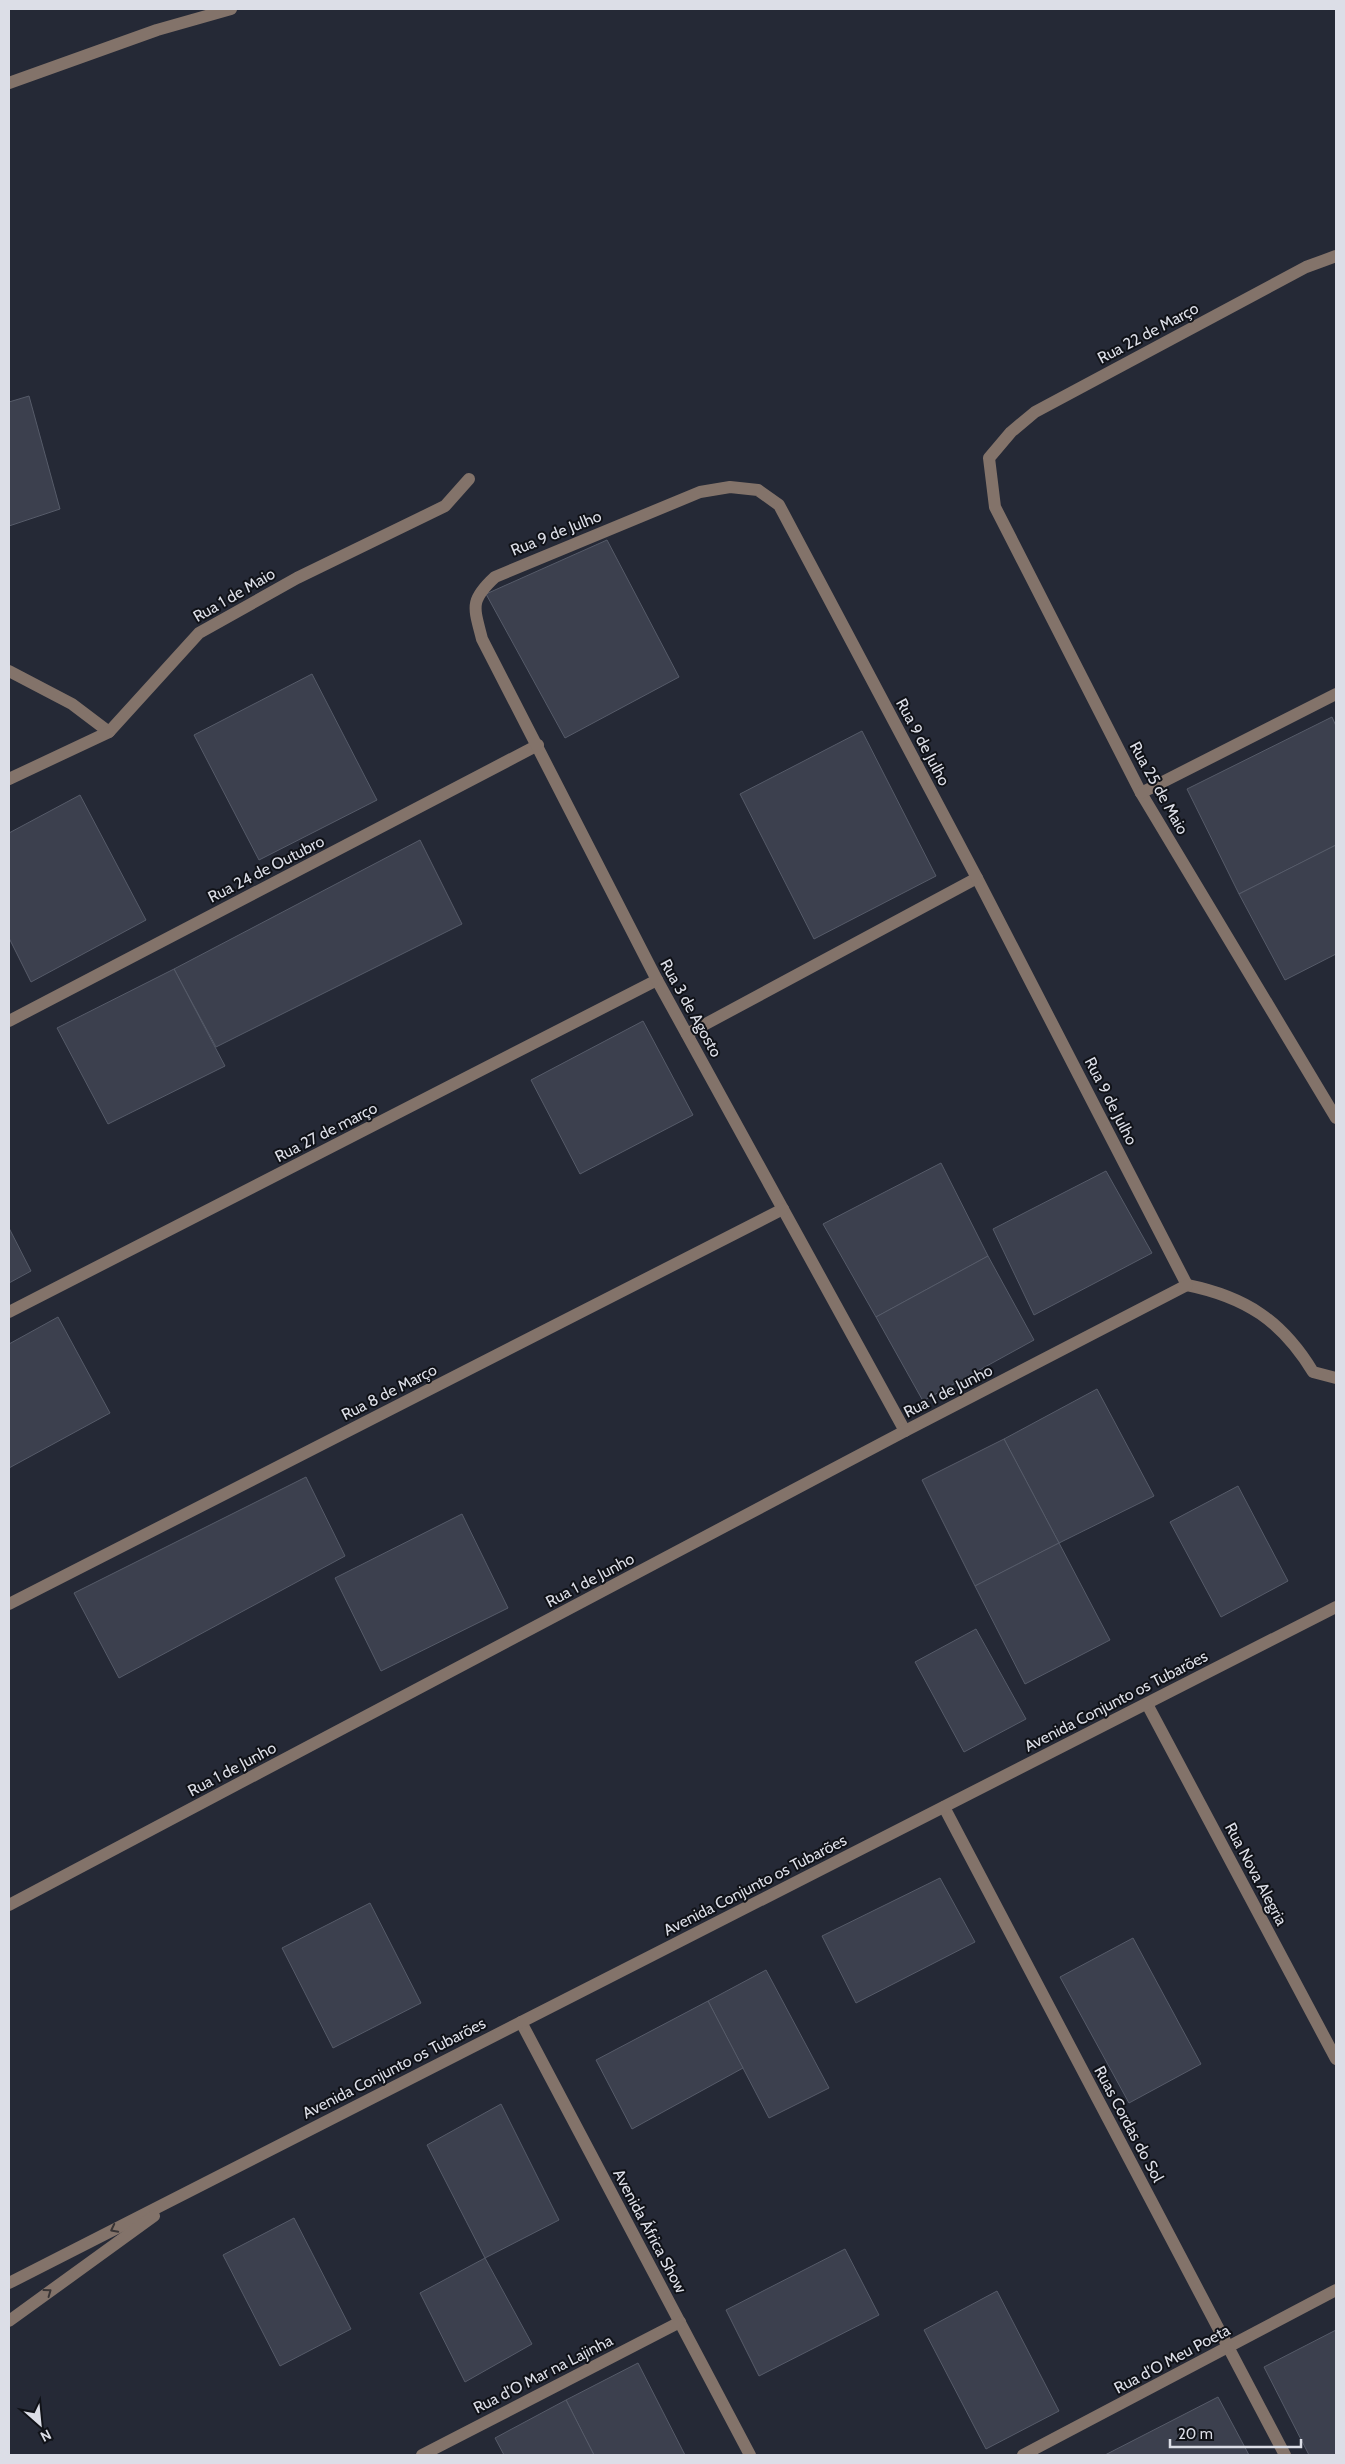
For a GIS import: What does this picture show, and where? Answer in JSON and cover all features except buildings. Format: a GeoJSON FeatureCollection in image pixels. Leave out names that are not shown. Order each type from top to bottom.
{"type":"FeatureCollection","features":[{"type":"Feature","properties":{"kind":"street"},"geometry":{"type":"LineString","coordinates":[[9,83],[157,30],[231,9]]}},
{"type":"Feature","properties":{"kind":"street","name":"Rua 22 de Março"},"geometry":{"type":"LineString","coordinates":[[989,458],[1011,432],[1035,412],[1306,267],[1336,256]]}},
{"type":"Feature","properties":{"kind":"street","name":"Rua 25 de Maio"},"geometry":{"type":"LineString","coordinates":[[989,458],[996,507],[1141,793],[1336,1118]]}},
{"type":"Feature","properties":{"kind":"street","name":"Rua 1 de Maio"},"geometry":{"type":"LineString","coordinates":[[9,779],[109,732],[199,633],[297,578],[445,506],[469,479]]}},
{"type":"Feature","properties":{"kind":"street","name":"Rua 9 de Julho"},"geometry":{"type":"LineString","coordinates":[[480,591],[495,576],[514,567],[700,492],[730,487],[758,490],[779,505],[977,878],[1187,1285]]}},
{"type":"Feature","properties":{"kind":"street","name":"Rua 3 de Agosto"},"geometry":{"type":"LineString","coordinates":[[480,591],[474,608],[482,639],[657,980],[905,1431]]}},
{"type":"Feature","properties":{"kind":"street"},"geometry":{"type":"LineString","coordinates":[[9,671],[72,704],[109,732]]}},
{"type":"Feature","properties":{"kind":"street"},"geometry":{"type":"LineString","coordinates":[[1141,793],[1336,694]]}},
{"type":"Feature","properties":{"kind":"street","name":"Rua 24 de Outubro"},"geometry":{"type":"LineString","coordinates":[[9,1021],[538,746]]}},
{"type":"Feature","properties":{"kind":"street"},"geometry":{"type":"LineString","coordinates":[[687,1034],[977,878]]}},
{"type":"Feature","properties":{"kind":"street","name":"Rua 27 de março"},"geometry":{"type":"LineString","coordinates":[[9,1312],[657,980]]}},
{"type":"Feature","properties":{"kind":"street","name":"Rua 8 de Março"},"geometry":{"type":"LineString","coordinates":[[9,1604],[783,1209]]}},
{"type":"Feature","properties":{"kind":"street"},"geometry":{"type":"LineString","coordinates":[[1187,1285],[1214,1290],[1238,1300],[1261,1313],[1281,1330],[1299,1350],[1313,1372],[1336,1378]]}},
{"type":"Feature","properties":{"kind":"street","name":"Rua 1 de Junho"},"geometry":{"type":"LineString","coordinates":[[9,1905],[905,1431],[1187,1285]]}},
{"type":"Feature","properties":{"kind":"street","name":"Avenida Conjunto os Tubarões"},"geometry":{"type":"LineString","coordinates":[[189,2191],[1336,1608]]}},
{"type":"Feature","properties":{"kind":"street","name":"Rua Nova Alegria"},"geometry":{"type":"LineString","coordinates":[[1147,1704],[1336,2059]]}},
{"type":"Feature","properties":{"kind":"street","name":"Ruas Cordas do Sol"},"geometry":{"type":"LineString","coordinates":[[944,1807],[1285,2455]]}},
{"type":"Feature","properties":{"kind":"street","name":"Avenida África Show"},"geometry":{"type":"LineString","coordinates":[[521,2022],[750,2455]]}},
{"type":"Feature","properties":{"kind":"street"},"geometry":{"type":"LineString","coordinates":[[9,2283],[189,2191]]}},
{"type":"Feature","properties":{"kind":"street"},"geometry":{"type":"LineString","coordinates":[[9,2321],[189,2191]]}},
{"type":"Feature","properties":{"kind":"street","name":"Rua d'O Meu Poeta"},"geometry":{"type":"LineString","coordinates":[[1022,2455],[1336,2290]]}},
{"type":"Feature","properties":{"kind":"street","name":"Rua d'O Mar na Lajinha"},"geometry":{"type":"LineString","coordinates":[[422,2455],[680,2322]]}}]}
